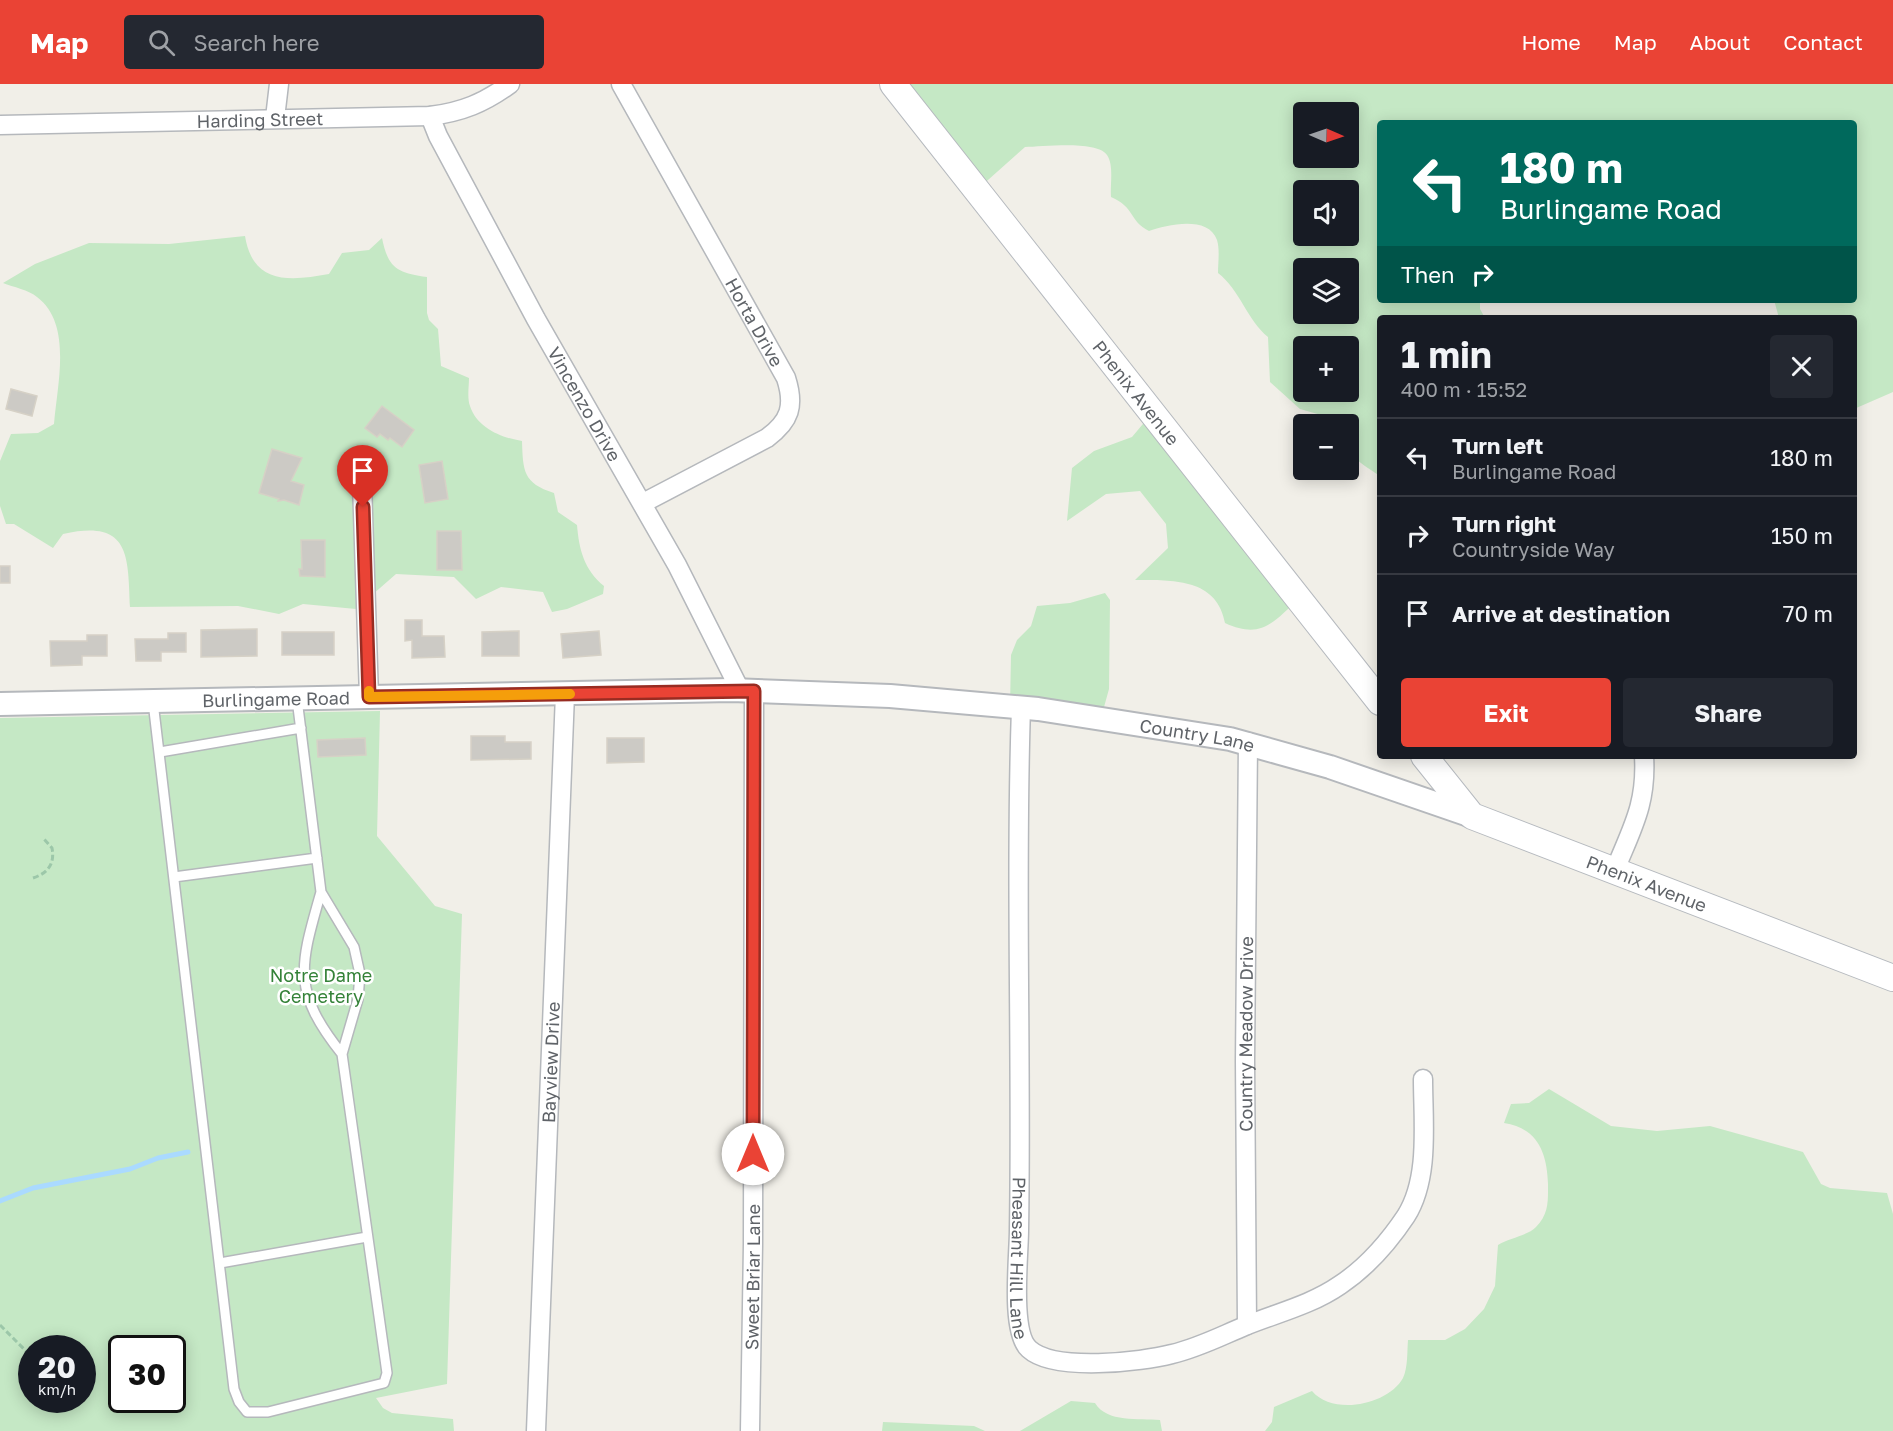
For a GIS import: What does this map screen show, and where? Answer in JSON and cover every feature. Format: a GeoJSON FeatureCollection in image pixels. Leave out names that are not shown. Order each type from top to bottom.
{"type":"FeatureCollection","features":[{"type":"Feature","properties":{"kind":"main road","name":"Phenix Avenue"},"geometry":{"type":"LineString","coordinates":[[893,84],[1377,698]]}},
{"type":"Feature","properties":{"kind":"main road"},"geometry":{"type":"LineString","coordinates":[[1426,759],[1472,816]]}},
{"type":"Feature","properties":{"kind":"main road","name":"Phenix Avenue"},"geometry":{"type":"LineString","coordinates":[[1472,816],[1893,978]]}},
{"type":"Feature","properties":{"kind":"street"},"geometry":{"type":"LineString","coordinates":[[275,118],[279,84]]}},
{"type":"Feature","properties":{"kind":"street","name":"Harding Street"},"geometry":{"type":"LineString","coordinates":[[0,125],[430,116],[470,108],[485,102],[510,84]]}},
{"type":"Feature","properties":{"kind":"street","name":"Horta Drive"},"geometry":{"type":"LineString","coordinates":[[621,84],[786,378],[790,393],[789,411],[783,426],[767,438],[643,503]]}},
{"type":"Feature","properties":{"kind":"street","name":"Vincenzo Drive"},"geometry":{"type":"LineString","coordinates":[[430,116],[438,136],[536,319],[643,503],[747,691]]}},
{"type":"Feature","properties":{"kind":"street"},"geometry":{"type":"LineString","coordinates":[[362,483],[369,697]]}},
{"type":"Feature","properties":{"kind":"street","name":"Burlingame Road"},"geometry":{"type":"LineString","coordinates":[[0,705],[747,691],[828,692],[912,698]]}},
{"type":"Feature","properties":{"kind":"street","name":"Sweet Briar Lane"},"geometry":{"type":"LineString","coordinates":[[747,691],[753,1244],[750,1431]]}},
{"type":"Feature","properties":{"kind":"street","name":"Bayview Drive"},"geometry":{"type":"LineString","coordinates":[[536,1431],[565,694]]}},
{"type":"Feature","properties":{"kind":"street","name":"Country Lane"},"geometry":{"type":"LineString","coordinates":[[912,698],[1021,708],[1248,742],[1330,767],[1472,816]]}},
{"type":"Feature","properties":{"kind":"street","name":"Pheasant Hill Lane"},"geometry":{"type":"LineString","coordinates":[[1021,708],[1019,920],[1021,1120],[1018,1304],[1022,1336],[1028,1349],[1049,1359],[1092,1362],[1173,1354],[1198,1347],[1247,1325],[1308,1303],[1337,1287],[1379,1253],[1409,1212],[1420,1184],[1423,1079]]}},
{"type":"Feature","properties":{"kind":"street","name":"Country Meadow Drive"},"geometry":{"type":"LineString","coordinates":[[1247,1325],[1245,1061],[1248,742]]}},
{"type":"Feature","properties":{"kind":"street"},"geometry":{"type":"LineString","coordinates":[[1615,870],[1642,802],[1644,759]]}},
{"type":"Feature","properties":{"kind":"lane"},"geometry":{"type":"LineString","coordinates":[[297,699],[321,892],[303,963],[304,988],[315,1016],[342,1054]]}},
{"type":"Feature","properties":{"kind":"lane"},"geometry":{"type":"LineString","coordinates":[[153,702],[234,1389],[239,1402],[247,1412],[268,1412],[384,1383],[387,1373],[342,1054],[358,999],[360,974],[354,947],[321,892]]}},
{"type":"Feature","properties":{"kind":"lane"},"geometry":{"type":"LineString","coordinates":[[159,752],[301,728]]}},
{"type":"Feature","properties":{"kind":"lane"},"geometry":{"type":"LineString","coordinates":[[174,877],[317,858]]}},
{"type":"Feature","properties":{"kind":"lane"},"geometry":{"type":"LineString","coordinates":[[220,1263],[367,1237]]}},
{"type":"Feature","properties":{"kind":"path"},"geometry":{"type":"LineString","coordinates":[[33,878],[45,873],[52,863],[52,848],[43,838]]}},
{"type":"Feature","properties":{"kind":"path"},"geometry":{"type":"LineString","coordinates":[[0,1325],[18,1343]]}},
{"type":"Feature","properties":{"kind":"green space"},"geometry":{"type":"Polygon","coordinates":[[[893,84],[1893,84],[1893,392],[1857,408],[1857,315],[1778,315],[1775,303],[1857,303],[1857,120],[1377,120],[1377,303],[1480,303],[1483,315],[1377,315],[1377,474],[1359,461],[1359,414],[1318,414],[1300,409],[1270,382],[1268,337],[1254,322],[1226,280],[1218,273],[1218,244],[1212,232],[1205,227],[1186,224],[1149,231],[1138,223],[1124,205],[1111,197],[1110,164],[1107,155],[1092,147],[1025,147],[979,188],[893,84]]]}},
{"type":"Feature","properties":{"kind":"green space"},"geometry":{"type":"Polygon","coordinates":[[[245,236],[249,252],[256,264],[275,276],[301,278],[329,274],[342,253],[369,250],[382,238],[387,256],[396,267],[401,271],[427,277],[427,313],[429,320],[438,329],[441,366],[469,378],[470,406],[473,414],[484,426],[506,437],[522,441],[524,468],[527,474],[536,485],[554,493],[558,512],[577,525],[579,542],[587,566],[604,586],[603,594],[567,609],[552,612],[543,592],[501,587],[476,599],[454,577],[396,574],[356,609],[303,604],[279,614],[238,606],[130,607],[126,557],[121,545],[113,537],[101,532],[85,531],[63,534],[53,548],[14,524],[6,524],[0,506],[0,461],[11,434],[38,433],[54,424],[60,356],[55,323],[48,309],[34,295],[3,283],[35,264],[89,243],[169,244],[245,236]]]}},
{"type":"Feature","properties":{"kind":"green space"},"geometry":{"type":"Polygon","coordinates":[[[1153,412],[1299,599],[1266,626],[1249,630],[1225,623],[1213,597],[1191,585],[1164,580],[1135,580],[1168,548],[1166,524],[1140,491],[1106,494],[1067,521],[1072,468],[1094,451],[1132,437],[1153,412]]]}},
{"type":"Feature","properties":{"kind":"green space"},"geometry":{"type":"Polygon","coordinates":[[[1105,593],[1110,600],[1109,689],[1101,718],[1010,707],[1011,655],[1017,640],[1031,626],[1037,606],[1070,603],[1105,593]]]}},
{"type":"Feature","properties":{"kind":"green space","name":"Notre Dame Cemetery"},"geometry":{"type":"Polygon","coordinates":[[[380,711],[377,836],[435,906],[462,914],[447,1384],[376,1398],[383,1408],[392,1413],[453,1419],[454,1431],[0,1431],[0,718],[380,711]]]}},
{"type":"Feature","properties":{"kind":"green space"},"geometry":{"type":"Polygon","coordinates":[[[1549,1089],[1611,1126],[1657,1131],[1710,1126],[1803,1152],[1821,1184],[1830,1188],[1887,1193],[1893,1214],[1893,1431],[1265,1431],[1272,1422],[1274,1407],[1312,1391],[1321,1399],[1346,1405],[1373,1401],[1385,1395],[1396,1387],[1405,1374],[1408,1340],[1445,1340],[1465,1329],[1484,1309],[1495,1286],[1498,1245],[1528,1233],[1536,1227],[1546,1212],[1548,1202],[1547,1173],[1543,1152],[1533,1136],[1525,1130],[1504,1123],[1511,1104],[1529,1103],[1549,1089]]]}},
{"type":"Feature","properties":{"kind":"green space"},"geometry":{"type":"Polygon","coordinates":[[[1071,1401],[1095,1403],[1107,1414],[1115,1417],[1160,1420],[1162,1431],[1020,1431],[1071,1401]]]}},
{"type":"Feature","properties":{"kind":"green space"},"geometry":{"type":"Polygon","coordinates":[[[883,1422],[974,1426],[985,1431],[882,1431],[883,1422]]]}},
{"type":"Feature","properties":{"kind":"building"},"geometry":{"type":"Polygon","coordinates":[[[11,389],[37,396],[32,416],[6,409],[11,389]]]}},
{"type":"Feature","properties":{"kind":"building"},"geometry":{"type":"Polygon","coordinates":[[[382,406],[414,430],[402,447],[380,434],[377,437],[365,428],[382,406]]]}},
{"type":"Feature","properties":{"kind":"building"},"geometry":{"type":"Polygon","coordinates":[[[272,449],[302,458],[291,481],[304,485],[299,505],[284,500],[278,501],[279,499],[259,493],[272,449]]]}},
{"type":"Feature","properties":{"kind":"building"},"geometry":{"type":"Polygon","coordinates":[[[442,461],[448,499],[425,503],[419,465],[442,461]]]}},
{"type":"Feature","properties":{"kind":"building"},"geometry":{"type":"Polygon","coordinates":[[[437,531],[461,531],[462,570],[437,570],[437,531]]]}},
{"type":"Feature","properties":{"kind":"building"},"geometry":{"type":"Polygon","coordinates":[[[301,540],[325,540],[325,577],[300,576],[299,569],[302,569],[301,540]]]}},
{"type":"Feature","properties":{"kind":"building"},"geometry":{"type":"Polygon","coordinates":[[[0,566],[10,566],[10,583],[0,583],[0,566]]]}},
{"type":"Feature","properties":{"kind":"building"},"geometry":{"type":"Polygon","coordinates":[[[405,620],[422,620],[422,636],[444,636],[445,657],[412,658],[412,640],[405,641],[405,620]]]}},
{"type":"Feature","properties":{"kind":"building"},"geometry":{"type":"Polygon","coordinates":[[[257,629],[257,656],[201,657],[201,630],[257,629]]]}},
{"type":"Feature","properties":{"kind":"building"},"geometry":{"type":"Polygon","coordinates":[[[519,631],[519,656],[482,656],[482,632],[519,631]]]}},
{"type":"Feature","properties":{"kind":"building"},"geometry":{"type":"Polygon","coordinates":[[[599,631],[601,655],[563,658],[561,634],[599,631]]]}},
{"type":"Feature","properties":{"kind":"building"},"geometry":{"type":"Polygon","coordinates":[[[282,632],[334,632],[334,655],[282,655],[282,632]]]}},
{"type":"Feature","properties":{"kind":"building"},"geometry":{"type":"Polygon","coordinates":[[[168,633],[186,633],[186,652],[161,652],[161,661],[136,661],[135,639],[168,639],[168,633]]]}},
{"type":"Feature","properties":{"kind":"building"},"geometry":{"type":"Polygon","coordinates":[[[87,635],[107,635],[107,656],[82,656],[82,665],[51,666],[50,641],[87,641],[87,635]]]}},
{"type":"Feature","properties":{"kind":"building"},"geometry":{"type":"Polygon","coordinates":[[[471,736],[505,736],[505,742],[531,742],[531,759],[471,760],[471,736]]]}},
{"type":"Feature","properties":{"kind":"building"},"geometry":{"type":"Polygon","coordinates":[[[365,738],[366,755],[318,757],[317,740],[365,738]]]}},
{"type":"Feature","properties":{"kind":"building"},"geometry":{"type":"Polygon","coordinates":[[[607,738],[644,738],[644,762],[607,763],[607,738]]]}},
{"type":"Feature","properties":{"kind":"waterway"},"geometry":{"type":"LineString","coordinates":[[0,1201],[33,1188],[130,1169],[158,1158],[188,1152]]}},
{"type":"Feature","properties":{"kind":"slow traffic"},"geometry":{"type":"LineString","coordinates":[[369,691],[369,697],[570,694]]}},
{"type":"Feature","properties":{"kind":"route"},"geometry":{"type":"LineString","coordinates":[[363,507],[369,697],[754,691],[753,1154]]}}]}
